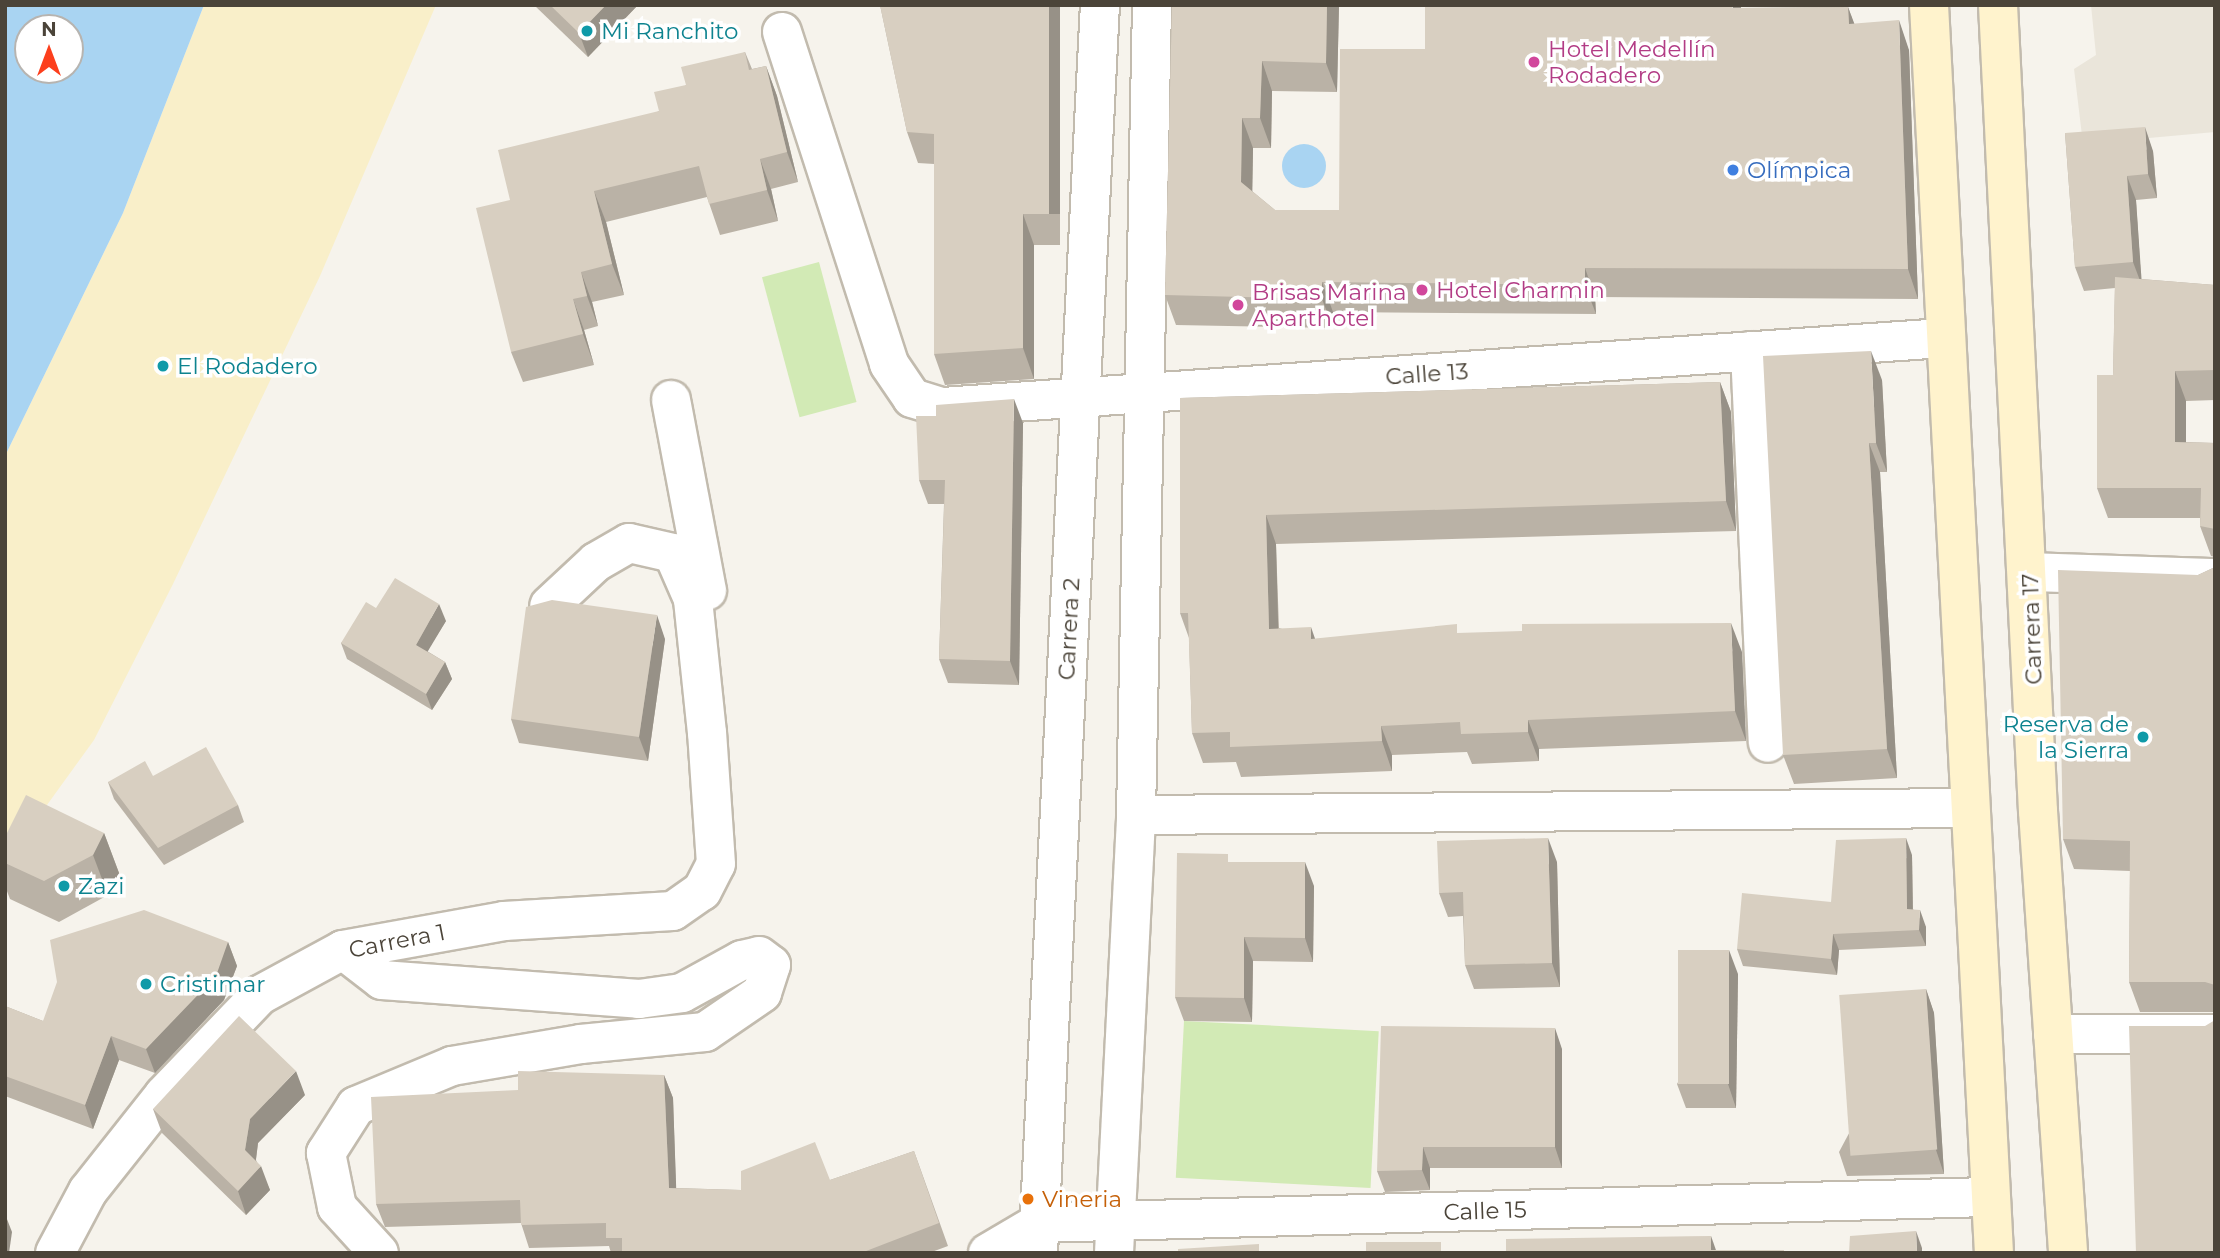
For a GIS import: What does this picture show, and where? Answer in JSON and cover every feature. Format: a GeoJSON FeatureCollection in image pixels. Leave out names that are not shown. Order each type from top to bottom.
{"type":"FeatureCollection","features":[{"type":"Feature","properties":{"kind":"main road"},"geometry":{"type":"LineString","coordinates":[[1929,5],[1966,808],[1994,1253]]}},
{"type":"Feature","properties":{"kind":"main road","name":"Carrera 17"},"geometry":{"type":"LineString","coordinates":[[1998,5],[2053,1034],[2068,1253]]}},
{"type":"Feature","properties":{"kind":"street","name":"Carrera 2"},"geometry":{"type":"LineString","coordinates":[[1038,1238],[1100,5]]}},
{"type":"Feature","properties":{"kind":"street"},"geometry":{"type":"LineString","coordinates":[[1115,1237],[1136,815],[1149,393],[1153,5]]}},
{"type":"Feature","properties":{"kind":"street","name":"Calle 13"},"geometry":{"type":"LineString","coordinates":[[782,32],[859,285],[889,364],[912,398],[942,407],[1943,338]]}},
{"type":"Feature","properties":{"kind":"street"},"geometry":{"type":"LineString","coordinates":[[1750,351],[1768,743]]}},
{"type":"Feature","properties":{"kind":"street"},"geometry":{"type":"LineString","coordinates":[[671,400],[707,595],[707,733]]}},
{"type":"Feature","properties":{"kind":"street"},"geometry":{"type":"LineString","coordinates":[[549,606],[596,562],[629,544],[673,553],[693,599],[707,733]]}},
{"type":"Feature","properties":{"kind":"street"},"geometry":{"type":"LineString","coordinates":[[2030,572],[2215,578]]}},
{"type":"Feature","properties":{"kind":"street","name":"Carrera 1"},"geometry":{"type":"LineString","coordinates":[[55,1253],[88,1191],[164,1095],[260,995],[343,950],[504,921],[673,911],[702,891],[716,864],[707,733]]}},
{"type":"Feature","properties":{"kind":"street"},"geometry":{"type":"LineString","coordinates":[[1136,815],[1966,808]]}},
{"type":"Feature","properties":{"kind":"street"},"geometry":{"type":"LineString","coordinates":[[343,950],[382,980],[639,999],[682,993],[742,961],[759,956],[771,965],[762,993],[705,1032],[581,1044],[452,1066],[356,1106],[326,1153],[337,1207],[379,1253]]}},
{"type":"Feature","properties":{"kind":"street"},"geometry":{"type":"LineString","coordinates":[[2053,1034],[2215,1034]]}},
{"type":"Feature","properties":{"kind":"street","name":"Calle 15"},"geometry":{"type":"LineString","coordinates":[[988,1253],[1038,1238],[1115,1237],[1990,1197]]}},
{"type":"Feature","properties":{"kind":"shaded area"},"geometry":{"type":"Polygon","coordinates":[[[2091,5],[2215,5],[2215,132],[2083,144],[2074,69],[2096,55],[2091,5]]]}},
{"type":"Feature","properties":{"kind":"green space"},"geometry":{"type":"Polygon","coordinates":[[[819,262],[857,402],[800,417],[762,277],[819,262]]]}},
{"type":"Feature","properties":{"kind":"green space"},"geometry":{"type":"Polygon","coordinates":[[[1184,1021],[1379,1031],[1371,1188],[1176,1178],[1184,1021]]]}},
{"type":"Feature","properties":{"kind":"sand","name":"El Rodadero"},"geometry":{"type":"Polygon","coordinates":[[[204,5],[436,5],[320,276],[173,584],[94,740],[5,863],[5,456],[123,213],[204,5]]]}},
{"type":"Feature","properties":{"kind":"water"},"geometry":{"type":"Polygon","coordinates":[[[5,5],[204,5],[123,213],[5,456],[5,5]]]}},
{"type":"Feature","properties":{"kind":"water"},"geometry":{"type":"Polygon","coordinates":[[[1304,144],[1320,150],[1326,166],[1320,182],[1304,188],[1288,182],[1282,166],[1288,150],[1304,144]]]}},
{"type":"Feature","properties":{"kind":"building"},"geometry":{"type":"Polygon","coordinates":[[[550,5],[606,5],[579,33],[550,5]]]}},
{"type":"Feature","properties":{"kind":"building"},"geometry":{"type":"Polygon","coordinates":[[[880,5],[1049,5],[1049,214],[1023,214],[1023,348],[934,354],[934,134],[907,132],[880,5]]]}},
{"type":"Feature","properties":{"kind":"building"},"geometry":{"type":"Polygon","coordinates":[[[1172,5],[1327,5],[1326,63],[1262,61],[1260,118],[1242,118],[1241,182],[1275,210],[1339,210],[1340,49],[1425,49],[1425,5],[1848,7],[1849,24],[1899,20],[1908,269],[1585,268],[1585,285],[1322,282],[1322,299],[1165,295],[1172,5]]]}},
{"type":"Feature","properties":{"kind":"building"},"geometry":{"type":"Polygon","coordinates":[[[745,52],[749,70],[766,66],[787,152],[760,159],[767,190],[709,204],[699,166],[594,191],[612,264],[581,272],[587,296],[573,299],[583,334],[511,352],[476,208],[510,200],[498,150],[659,111],[654,92],[686,85],[681,67],[745,52]]]}},
{"type":"Feature","properties":{"kind":"building"},"geometry":{"type":"Polygon","coordinates":[[[2145,127],[2148,174],[2127,176],[2133,262],[2075,267],[2065,133],[2145,127]]]}},
{"type":"Feature","properties":{"kind":"building"},"geometry":{"type":"Polygon","coordinates":[[[2115,277],[2215,285],[2215,370],[2175,371],[2175,442],[2215,443],[2215,529],[2200,526],[2201,488],[2097,488],[2097,375],[2113,375],[2115,277]]]}},
{"type":"Feature","properties":{"kind":"building"},"geometry":{"type":"Polygon","coordinates":[[[1871,351],[1876,443],[1869,443],[1887,749],[1783,755],[1763,356],[1871,351]]]}},
{"type":"Feature","properties":{"kind":"building"},"geometry":{"type":"Polygon","coordinates":[[[1720,382],[1726,501],[1266,515],[1269,629],[1311,627],[1311,639],[1457,624],[1457,633],[1522,631],[1522,624],[1731,623],[1735,711],[1528,720],[1528,732],[1461,734],[1460,722],[1381,726],[1382,741],[1230,747],[1230,732],[1192,733],[1188,613],[1180,613],[1180,398],[1720,382]]]}},
{"type":"Feature","properties":{"kind":"building"},"geometry":{"type":"Polygon","coordinates":[[[1014,399],[1010,661],[939,659],[945,480],[919,480],[916,416],[936,416],[936,405],[1014,399]]]}},
{"type":"Feature","properties":{"kind":"building","name":"Reserva de la Sierra"},"geometry":{"type":"Polygon","coordinates":[[[2215,567],[2215,985],[2205,982],[2129,982],[2130,841],[2063,839],[2058,570],[2198,575],[2215,567]]]}},
{"type":"Feature","properties":{"kind":"building"},"geometry":{"type":"Polygon","coordinates":[[[395,578],[439,604],[416,645],[445,662],[426,694],[341,643],[366,602],[376,608],[395,578]]]}},
{"type":"Feature","properties":{"kind":"building"},"geometry":{"type":"Polygon","coordinates":[[[552,600],[657,615],[639,737],[511,719],[526,607],[552,600]]]}},
{"type":"Feature","properties":{"kind":"building"},"geometry":{"type":"Polygon","coordinates":[[[206,747],[238,805],[158,848],[108,782],[145,761],[153,776],[206,747]]]}},
{"type":"Feature","properties":{"kind":"building"},"geometry":{"type":"Polygon","coordinates":[[[26,795],[104,833],[93,855],[44,881],[5,863],[5,837],[26,795]]]}},
{"type":"Feature","properties":{"kind":"building"},"geometry":{"type":"Polygon","coordinates":[[[1548,838],[1552,963],[1465,965],[1463,892],[1439,893],[1437,841],[1548,838]]]}},
{"type":"Feature","properties":{"kind":"building"},"geometry":{"type":"Polygon","coordinates":[[[1906,838],[1907,909],[1920,910],[1919,930],[1833,934],[1831,959],[1737,949],[1742,893],[1831,902],[1836,840],[1906,838]]]}},
{"type":"Feature","properties":{"kind":"building"},"geometry":{"type":"Polygon","coordinates":[[[1177,853],[1228,854],[1228,862],[1305,862],[1305,938],[1244,937],[1244,998],[1175,997],[1177,853]]]}},
{"type":"Feature","properties":{"kind":"building"},"geometry":{"type":"Polygon","coordinates":[[[144,910],[228,942],[216,976],[146,1049],[111,1036],[85,1105],[5,1076],[5,1006],[43,1021],[57,982],[50,940],[144,910]]]}},
{"type":"Feature","properties":{"kind":"building"},"geometry":{"type":"Polygon","coordinates":[[[1678,950],[1729,950],[1729,1084],[1678,1084],[1678,950]]]}},
{"type":"Feature","properties":{"kind":"building"},"geometry":{"type":"Polygon","coordinates":[[[1926,989],[1937,1150],[1850,1156],[1839,995],[1926,989]]]}},
{"type":"Feature","properties":{"kind":"building"},"geometry":{"type":"Polygon","coordinates":[[[239,1016],[296,1071],[250,1119],[245,1150],[261,1166],[238,1191],[153,1109],[239,1016]]]}},
{"type":"Feature","properties":{"kind":"building"},"geometry":{"type":"Polygon","coordinates":[[[2215,1020],[2215,1253],[2136,1253],[2129,1026],[2205,1026],[2215,1020]]]}},
{"type":"Feature","properties":{"kind":"building"},"geometry":{"type":"Polygon","coordinates":[[[1381,1026],[1555,1028],[1555,1147],[1423,1147],[1422,1170],[1377,1171],[1381,1026]]]}},
{"type":"Feature","properties":{"kind":"building"},"geometry":{"type":"Polygon","coordinates":[[[518,1071],[664,1075],[669,1188],[741,1190],[741,1171],[815,1142],[830,1180],[914,1151],[939,1223],[861,1253],[622,1253],[622,1238],[606,1238],[606,1223],[521,1225],[520,1200],[376,1204],[371,1097],[518,1090],[518,1071]]]}},
{"type":"Feature","properties":{"kind":"building"},"geometry":{"type":"Polygon","coordinates":[[[1916,1231],[1917,1253],[1849,1253],[1850,1236],[1916,1231]]]}},
{"type":"Feature","properties":{"kind":"building"},"geometry":{"type":"Polygon","coordinates":[[[1711,1236],[1711,1250],[1784,1250],[1784,1253],[1357,1253],[1366,1251],[1366,1242],[1441,1242],[1441,1251],[1506,1251],[1506,1239],[1711,1236]]]}},
{"type":"Feature","properties":{"kind":"building"},"geometry":{"type":"Polygon","coordinates":[[[1259,1244],[1259,1253],[1178,1253],[1178,1249],[1259,1244]]]}},
{"type":"Feature","properties":{"kind":"place","name":"Mi Ranchito"},"geometry":{"type":"Point","coordinates":[587,31]}},
{"type":"Feature","properties":{"kind":"place","name":"Hotel Medellín Rodadero"},"geometry":{"type":"Point","coordinates":[1534,62]}},
{"type":"Feature","properties":{"kind":"place","name":"Olímpica"},"geometry":{"type":"Point","coordinates":[1733,170]}},
{"type":"Feature","properties":{"kind":"place","name":"Hotel Charmin"},"geometry":{"type":"Point","coordinates":[1422,290]}},
{"type":"Feature","properties":{"kind":"place","name":"Brisas Marina Aparthotel"},"geometry":{"type":"Point","coordinates":[1238,305]}},
{"type":"Feature","properties":{"kind":"place","name":"El Rodadero"},"geometry":{"type":"Point","coordinates":[163,366]}},
{"type":"Feature","properties":{"kind":"place","name":"Reserva de la Sierra"},"geometry":{"type":"Point","coordinates":[2143,737]}},
{"type":"Feature","properties":{"kind":"place","name":"Zazi"},"geometry":{"type":"Point","coordinates":[64,886]}},
{"type":"Feature","properties":{"kind":"place","name":"Cristimar"},"geometry":{"type":"Point","coordinates":[146,984]}},
{"type":"Feature","properties":{"kind":"place","name":"Vineria"},"geometry":{"type":"Point","coordinates":[1028,1199]}}]}
